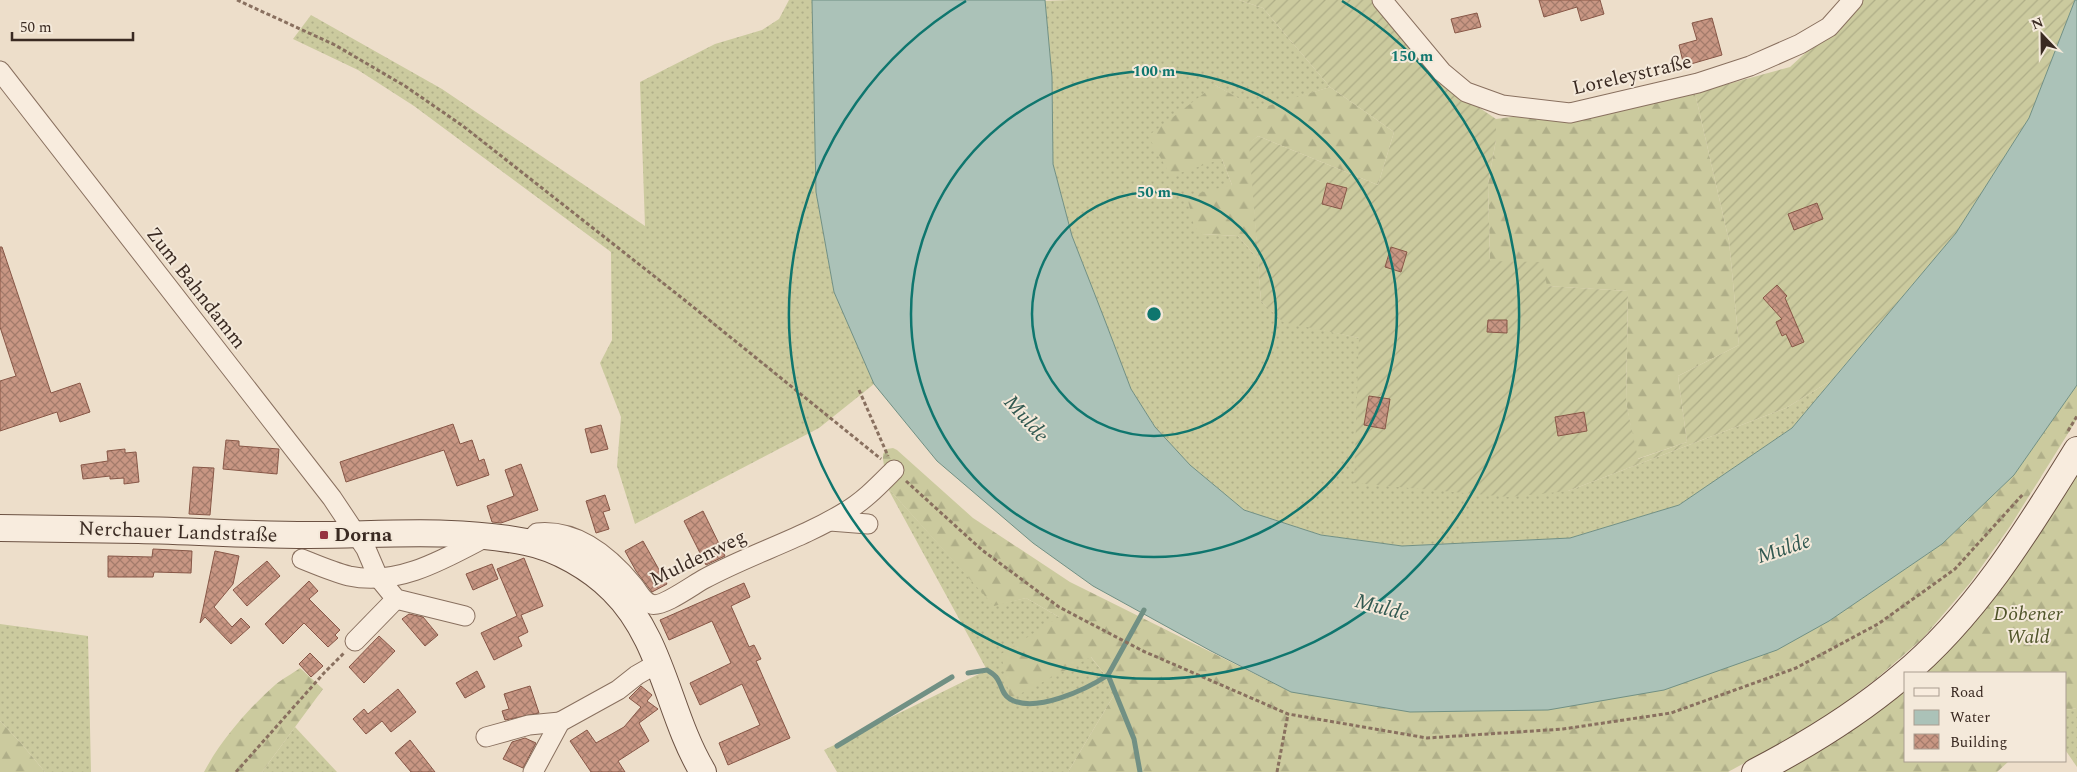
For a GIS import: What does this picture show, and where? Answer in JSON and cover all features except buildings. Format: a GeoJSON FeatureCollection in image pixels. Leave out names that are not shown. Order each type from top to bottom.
{"type":"FeatureCollection","features":[{"type":"Feature","properties":{"kind":"main road"},"geometry":{"type":"LineString","coordinates":[[1907,672],[1932,649],[1989,583],[2021,539],[2072,442]]}},
{"type":"Feature","properties":{"kind":"main road","name":"Nerchauer Landstraße"},"geometry":{"type":"LineString","coordinates":[[0,528],[249,535],[488,536],[528,543],[574,562],[612,588],[637,617],[658,663],[681,727],[703,772]]}},
{"type":"Feature","properties":{"kind":"main road"},"geometry":{"type":"LineString","coordinates":[[1755,772],[1822,735],[1866,706],[1904,675]]}},
{"type":"Feature","properties":{"kind":"street","name":"Loreleystraße"},"geometry":{"type":"LineString","coordinates":[[1382,0],[1442,72],[1466,92],[1502,105],[1570,113],[1698,83],[1750,66],[1800,44],[1829,27],[1853,0]]}},
{"type":"Feature","properties":{"kind":"street","name":"Zum Bahndamm"},"geometry":{"type":"LineString","coordinates":[[0,71],[332,498],[355,534]]}},
{"type":"Feature","properties":{"kind":"street","name":"Muldenweg"},"geometry":{"type":"LineString","coordinates":[[528,543],[537,533],[551,532],[573,538],[595,548],[621,571],[645,601],[653,605],[665,602],[722,570],[830,521],[866,498],[894,470]]}},
{"type":"Feature","properties":{"kind":"street"},"geometry":{"type":"LineString","coordinates":[[830,521],[868,524]]}},
{"type":"Feature","properties":{"kind":"street"},"geometry":{"type":"LineString","coordinates":[[355,534],[366,549],[378,577],[396,599],[466,616]]}},
{"type":"Feature","properties":{"kind":"street","name":"Nerchauer Landstraße"},"geometry":{"type":"LineString","coordinates":[[302,559],[349,576],[371,578],[403,574],[432,566],[488,536]]}},
{"type":"Feature","properties":{"kind":"street"},"geometry":{"type":"LineString","coordinates":[[355,641],[396,599]]}},
{"type":"Feature","properties":{"kind":"street"},"geometry":{"type":"LineString","coordinates":[[486,737],[529,724],[560,722],[618,690],[637,675],[658,663]]}},
{"type":"Feature","properties":{"kind":"street"},"geometry":{"type":"LineString","coordinates":[[533,772],[560,722]]}},
{"type":"Feature","properties":{"kind":"path"},"geometry":{"type":"LineString","coordinates":[[237,0],[335,45],[405,86],[463,126],[856,437],[990,556],[1059,607],[1136,647],[1288,714],[1427,738],[1563,729],[1671,713],[1796,668],[1878,624],[1955,569],[2028,489]]}},
{"type":"Feature","properties":{"kind":"path"},"geometry":{"type":"LineString","coordinates":[[859,390],[894,470]]}},
{"type":"Feature","properties":{"kind":"path"},"geometry":{"type":"LineString","coordinates":[[2072,442],[2077,416]]}},
{"type":"Feature","properties":{"kind":"path"},"geometry":{"type":"LineString","coordinates":[[236,772],[355,641]]}},
{"type":"Feature","properties":{"kind":"path"},"geometry":{"type":"LineString","coordinates":[[1277,772],[1288,714]]}},
{"type":"Feature","properties":{"kind":"green space"},"geometry":{"type":"Polygon","coordinates":[[[789,0],[812,0],[816,192],[834,292],[874,384],[819,428],[635,524],[617,466],[621,417],[600,363],[612,340],[611,252],[414,106],[358,70],[293,39],[311,15],[442,89],[645,226],[640,82],[715,44],[762,30],[779,19],[789,0]]]}},
{"type":"Feature","properties":{"kind":"green space"},"geometry":{"type":"Polygon","coordinates":[[[1239,0],[1263,8],[1330,87],[1258,110],[1215,85],[1222,159],[1232,185],[1202,234],[1238,236],[1258,259],[1261,301],[1283,321],[1359,338],[1568,491],[1786,408],[1832,380],[1792,428],[1679,505],[1570,538],[1402,546],[1321,535],[1244,510],[1190,465],[1155,427],[1131,389],[1072,236],[1053,164],[1052,77],[1045,1],[1239,0]]]}},
{"type":"Feature","properties":{"kind":"green space"},"geometry":{"type":"Polygon","coordinates":[[[1239,0],[1373,0],[1456,92],[1496,119],[1496,140],[1488,184],[1490,261],[1542,262],[1547,286],[1628,291],[1626,402],[1638,459],[1687,442],[1678,376],[1739,345],[1729,241],[1695,93],[1790,67],[1863,0],[2075,0],[2029,118],[1956,233],[1832,380],[1786,408],[1568,491],[1509,497],[1354,483],[1359,338],[1283,322],[1261,301],[1249,143],[1258,136],[1378,185],[1394,132],[1330,87],[1263,8],[1239,0]]]}},
{"type":"Feature","properties":{"kind":"green space"},"geometry":{"type":"Polygon","coordinates":[[[1215,85],[1258,109],[1330,87],[1394,132],[1378,185],[1258,136],[1250,143],[1258,259],[1238,236],[1202,234],[1194,226],[1187,196],[1232,185],[1222,159],[1171,176],[1148,136],[1215,85]]]}},
{"type":"Feature","properties":{"kind":"green space"},"geometry":{"type":"Polygon","coordinates":[[[1695,93],[1729,241],[1739,345],[1678,376],[1687,442],[1637,459],[1626,402],[1628,291],[1546,286],[1490,261],[1488,184],[1496,140],[1496,119],[1695,93]]]}},
{"type":"Feature","properties":{"kind":"green space"},"geometry":{"type":"Polygon","coordinates":[[[2077,385],[2077,419],[2011,525],[1970,583],[1923,638],[1876,679],[1821,721],[1728,772],[1068,772],[1117,690],[1091,657],[1010,699],[1001,654],[1059,617],[1026,598],[994,606],[887,487],[883,459],[883,454],[887,449],[893,448],[897,450],[973,518],[1070,582],[1291,692],[1829,621],[1942,544],[2014,475],[2077,385]]]}},
{"type":"Feature","properties":{"kind":"green space","name":"Döbener Wald"},"geometry":{"type":"Polygon","coordinates":[[[2077,467],[2077,708],[2067,710],[2067,672],[1921,672],[2077,467]]]}},
{"type":"Feature","properties":{"kind":"green space"},"geometry":{"type":"Polygon","coordinates":[[[887,487],[994,605],[1026,598],[1059,617],[1117,690],[1068,772],[837,772],[824,750],[987,670],[887,487]]]}},
{"type":"Feature","properties":{"kind":"green space"},"geometry":{"type":"Polygon","coordinates":[[[0,624],[88,636],[91,772],[45,772],[0,721],[0,624]]]}},
{"type":"Feature","properties":{"kind":"green space"},"geometry":{"type":"Polygon","coordinates":[[[300,668],[323,689],[262,772],[204,772],[218,748],[255,704],[275,685],[300,668]]]}},
{"type":"Feature","properties":{"kind":"green space"},"geometry":{"type":"Polygon","coordinates":[[[1904,687],[1904,762],[2008,762],[1997,772],[1773,772],[1904,687]]]}},
{"type":"Feature","properties":{"kind":"green space"},"geometry":{"type":"Polygon","coordinates":[[[2077,708],[2077,767],[2067,752],[2067,710],[2077,708]]]}},
{"type":"Feature","properties":{"kind":"green space"},"geometry":{"type":"Polygon","coordinates":[[[0,721],[20,742],[45,772],[0,772],[0,721]]]}},
{"type":"Feature","properties":{"kind":"green space"},"geometry":{"type":"Polygon","coordinates":[[[295,727],[337,772],[262,772],[295,727]]]}},
{"type":"Feature","properties":{"kind":"water","name":"Mulde"},"geometry":{"type":"Polygon","coordinates":[[[812,0],[1045,0],[1052,77],[1053,164],[1072,236],[1131,389],[1155,427],[1190,465],[1244,510],[1321,535],[1402,546],[1570,538],[1679,505],[1792,428],[1956,233],[2029,118],[2075,0],[2077,0],[2077,385],[2014,475],[1942,544],[1829,621],[1777,650],[1664,690],[1548,710],[1410,712],[1291,692],[1211,651],[1093,586],[1033,543],[937,461],[874,384],[834,292],[816,192],[812,0]]]}},
{"type":"Feature","properties":{"kind":"waterway"},"geometry":{"type":"LineString","coordinates":[[1140,772],[1134,739],[1108,675],[1144,610]]}},
{"type":"Feature","properties":{"kind":"waterway"},"geometry":{"type":"LineString","coordinates":[[968,673],[987,670],[996,677],[1007,697],[1021,703],[1033,704],[1074,693],[1108,675]]}},
{"type":"Feature","properties":{"kind":"waterway"},"geometry":{"type":"LineString","coordinates":[[837,746],[952,677]]}},
{"type":"Feature","properties":{"kind":"place","name":"Dorna"},"geometry":{"type":"Point","coordinates":[324,535]}}]}
